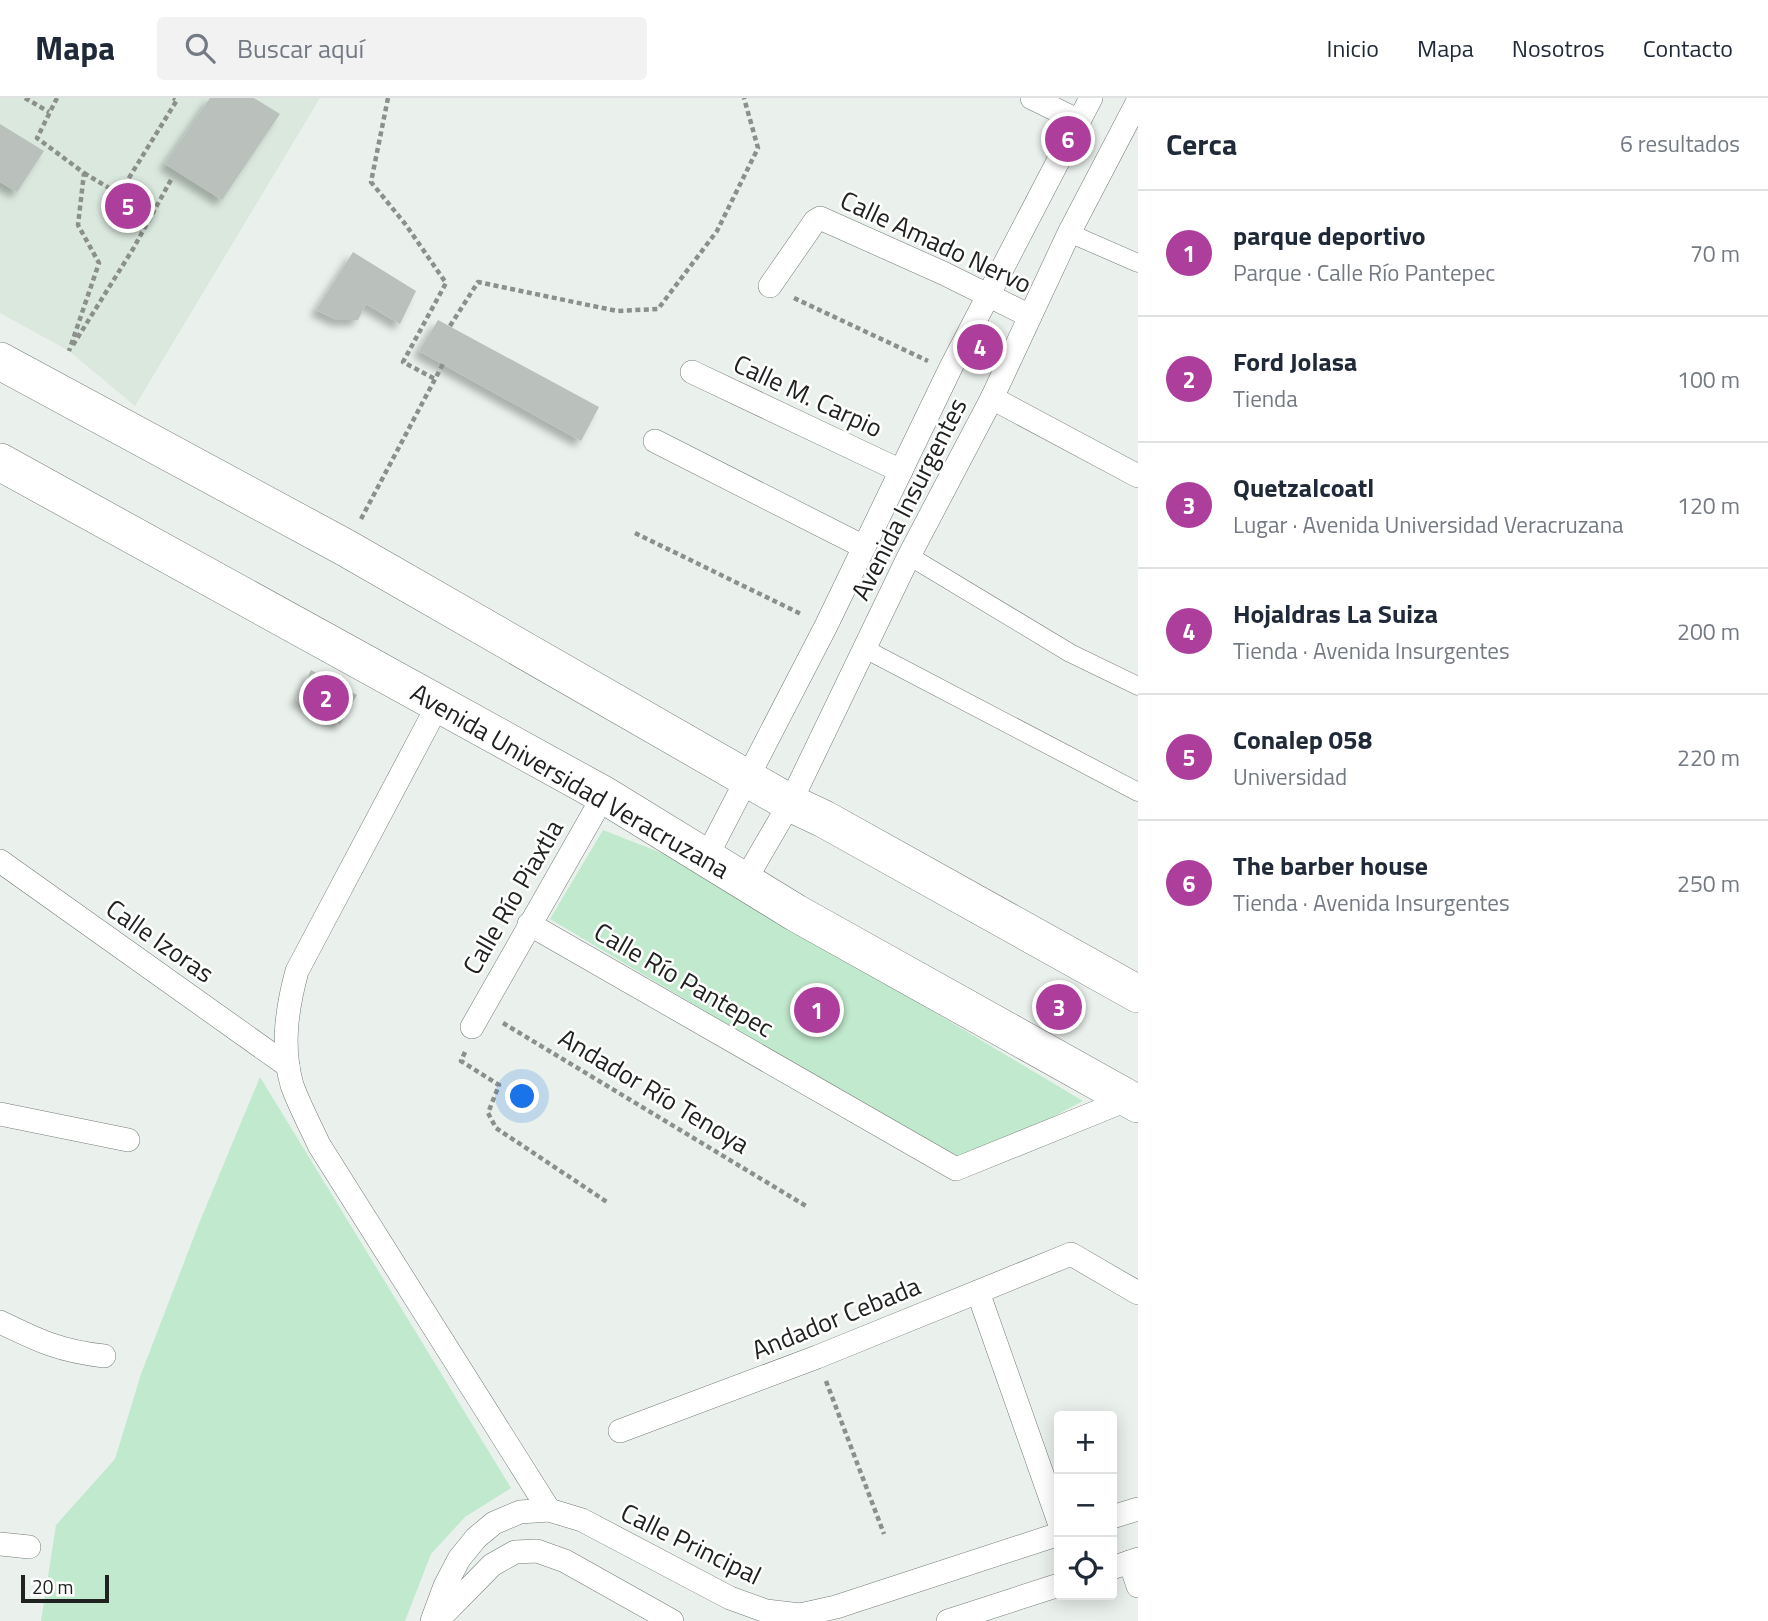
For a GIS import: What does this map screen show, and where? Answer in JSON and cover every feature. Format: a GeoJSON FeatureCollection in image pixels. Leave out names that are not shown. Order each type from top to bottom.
{"type":"FeatureCollection","features":[{"type":"Feature","properties":{"kind":"main road"},"geometry":{"type":"LineString","coordinates":[[0,361],[346,548],[790,803],[824,819],[1138,994]]}},
{"type":"Feature","properties":{"kind":"main road","name":"Avenida Universidad Veracruzana"},"geometry":{"type":"LineString","coordinates":[[0,462],[604,794],[744,882],[1134,1102]]}},
{"type":"Feature","properties":{"kind":"street"},"geometry":{"type":"LineString","coordinates":[[1032,98],[1079,121]]}},
{"type":"Feature","properties":{"kind":"street","name":"Avenida Insurgentes"},"geometry":{"type":"LineString","coordinates":[[706,858],[826,626],[988,295],[1091,98]]}},
{"type":"Feature","properties":{"kind":"street","name":"Avenida Insurgentes"},"geometry":{"type":"LineString","coordinates":[[744,882],[790,803],[909,556],[992,398],[1069,233],[1138,101]]}},
{"type":"Feature","properties":{"kind":"street","name":"Calle Amado Nervo"},"geometry":{"type":"LineString","coordinates":[[770,286],[815,221],[820,218],[1030,316]]}},
{"type":"Feature","properties":{"kind":"street"},"geometry":{"type":"LineString","coordinates":[[1069,233],[1138,263]]}},
{"type":"Feature","properties":{"kind":"street","name":"Calle M. Carpio"},"geometry":{"type":"LineString","coordinates":[[692,372],[901,471]]}},
{"type":"Feature","properties":{"kind":"street"},"geometry":{"type":"LineString","coordinates":[[992,398],[1138,476]]}},
{"type":"Feature","properties":{"kind":"street"},"geometry":{"type":"LineString","coordinates":[[655,441],[864,547]]}},
{"type":"Feature","properties":{"kind":"street"},"geometry":{"type":"LineString","coordinates":[[909,556],[1070,653],[1138,686]]}},
{"type":"Feature","properties":{"kind":"street"},"geometry":{"type":"LineString","coordinates":[[865,649],[1138,792]]}},
{"type":"Feature","properties":{"kind":"street"},"geometry":{"type":"LineString","coordinates":[[439,703],[297,971],[288,1005],[288,1066],[293,1086],[319,1145],[549,1510]]}},
{"type":"Feature","properties":{"kind":"street","name":"Calle Río Piaxtla"},"geometry":{"type":"LineString","coordinates":[[477,1019],[604,794]]}},
{"type":"Feature","properties":{"kind":"street","name":"Calle Izoras"},"geometry":{"type":"LineString","coordinates":[[0,861],[288,1066]]}},
{"type":"Feature","properties":{"kind":"street","name":"Calle Río Pantepec"},"geometry":{"type":"LineString","coordinates":[[530,924],[956,1169],[1134,1102]]}},
{"type":"Feature","properties":{"kind":"street"},"geometry":{"type":"LineString","coordinates":[[0,1114],[128,1140]]}},
{"type":"Feature","properties":{"kind":"street","name":"Andador Cebada"},"geometry":{"type":"LineString","coordinates":[[620,1431],[817,1357],[1071,1254],[1138,1293]]}},
{"type":"Feature","properties":{"kind":"street"},"geometry":{"type":"LineString","coordinates":[[978,1292],[1054,1508]]}},
{"type":"Feature","properties":{"kind":"street"},"geometry":{"type":"LineString","coordinates":[[0,1322],[53,1347],[104,1356]]}},
{"type":"Feature","properties":{"kind":"street"},"geometry":{"type":"LineString","coordinates":[[1117,1515],[1138,1509]]}},
{"type":"Feature","properties":{"kind":"street","name":"Calle Principal"},"geometry":{"type":"LineString","coordinates":[[434,1621],[445,1586],[459,1559],[476,1538],[494,1523],[520,1511],[549,1510],[582,1520],[730,1598],[766,1611],[800,1615],[836,1607],[1054,1536]]}},
{"type":"Feature","properties":{"kind":"street"},"geometry":{"type":"LineString","coordinates":[[0,1544],[29,1547]]}},
{"type":"Feature","properties":{"kind":"street","name":"Calle Principal"},"geometry":{"type":"LineString","coordinates":[[434,1621],[492,1565],[515,1552],[537,1551],[565,1561],[672,1621]]}},
{"type":"Feature","properties":{"kind":"street"},"geometry":{"type":"LineString","coordinates":[[1127,1563],[1138,1586]]}},
{"type":"Feature","properties":{"kind":"street"},"geometry":{"type":"LineString","coordinates":[[948,1621],[1054,1587]]}},
{"type":"Feature","properties":{"kind":"path"},"geometry":{"type":"LineString","coordinates":[[25,98],[49,113]]}},
{"type":"Feature","properties":{"kind":"path"},"geometry":{"type":"LineString","coordinates":[[57,98],[37,138],[84,173],[119,194],[176,99]]}},
{"type":"Feature","properties":{"kind":"path"},"geometry":{"type":"LineString","coordinates":[[388,98],[370,181],[406,225],[446,283],[402,362],[435,379]]}},
{"type":"Feature","properties":{"kind":"path"},"geometry":{"type":"LineString","coordinates":[[450,326],[478,282],[617,311],[658,309],[717,231],[758,148],[744,98]]}},
{"type":"Feature","properties":{"kind":"path"},"geometry":{"type":"LineString","coordinates":[[84,173],[78,225],[99,263],[69,351],[133,249],[172,177]]}},
{"type":"Feature","properties":{"kind":"path"},"geometry":{"type":"LineString","coordinates":[[770,286],[932,363]]}},
{"type":"Feature","properties":{"kind":"path"},"geometry":{"type":"LineString","coordinates":[[346,548],[443,364]]}},
{"type":"Feature","properties":{"kind":"path"},"geometry":{"type":"LineString","coordinates":[[635,533],[826,626]]}},
{"type":"Feature","properties":{"kind":"path"},"geometry":{"type":"LineString","coordinates":[[477,1019],[461,1061],[499,1085],[488,1114],[496,1128],[607,1202]]}},
{"type":"Feature","properties":{"kind":"path","name":"Andador Río Tenoya"},"geometry":{"type":"LineString","coordinates":[[477,1019],[806,1206]]}},
{"type":"Feature","properties":{"kind":"path"},"geometry":{"type":"LineString","coordinates":[[817,1357],[884,1534]]}},
{"type":"Feature","properties":{"kind":"shaded area"},"geometry":{"type":"Polygon","coordinates":[[[0,98],[320,98],[135,406],[69,351],[0,313],[0,98]]]}},
{"type":"Feature","properties":{"kind":"green space"},"geometry":{"type":"Polygon","coordinates":[[[603,830],[677,859],[1083,1101],[1011,1139],[957,1161],[550,919],[603,830]]]}},
{"type":"Feature","properties":{"kind":"green space"},"geometry":{"type":"Polygon","coordinates":[[[260,1077],[511,1488],[465,1517],[431,1554],[405,1621],[41,1621],[56,1525],[115,1459],[141,1374],[200,1221],[260,1077]]]}},
{"type":"Feature","properties":{"kind":"building"},"geometry":{"type":"Polygon","coordinates":[[[210,98],[254,98],[280,114],[222,200],[165,164],[210,98]]]}},
{"type":"Feature","properties":{"kind":"building"},"geometry":{"type":"Polygon","coordinates":[[[0,124],[44,151],[17,192],[0,182],[0,124]]]}},
{"type":"Feature","properties":{"kind":"building"},"geometry":{"type":"Polygon","coordinates":[[[353,252],[416,291],[400,324],[366,304],[358,320],[337,320],[316,310],[353,252]]]}},
{"type":"Feature","properties":{"kind":"building"},"geometry":{"type":"Polygon","coordinates":[[[438,320],[599,407],[581,441],[419,351],[438,320]]]}},
{"type":"Feature","properties":{"kind":"building"},"geometry":{"type":"Polygon","coordinates":[[[311,670],[357,695],[340,725],[296,700],[311,670]]]}},
{"type":"Feature","properties":{"kind":"place","name":"The barber house"},"geometry":{"type":"Point","coordinates":[1068,139]}},
{"type":"Feature","properties":{"kind":"place","name":"Conalep 058"},"geometry":{"type":"Point","coordinates":[128,206]}},
{"type":"Feature","properties":{"kind":"place","name":"Hojaldras La Suiza"},"geometry":{"type":"Point","coordinates":[980,347]}},
{"type":"Feature","properties":{"kind":"place","name":"Ford Jolasa"},"geometry":{"type":"Point","coordinates":[326,698]}},
{"type":"Feature","properties":{"kind":"place","name":"Quetzalcoatl"},"geometry":{"type":"Point","coordinates":[1059,1007]}},
{"type":"Feature","properties":{"kind":"place","name":"parque deportivo"},"geometry":{"type":"Point","coordinates":[817,1010]}}]}
